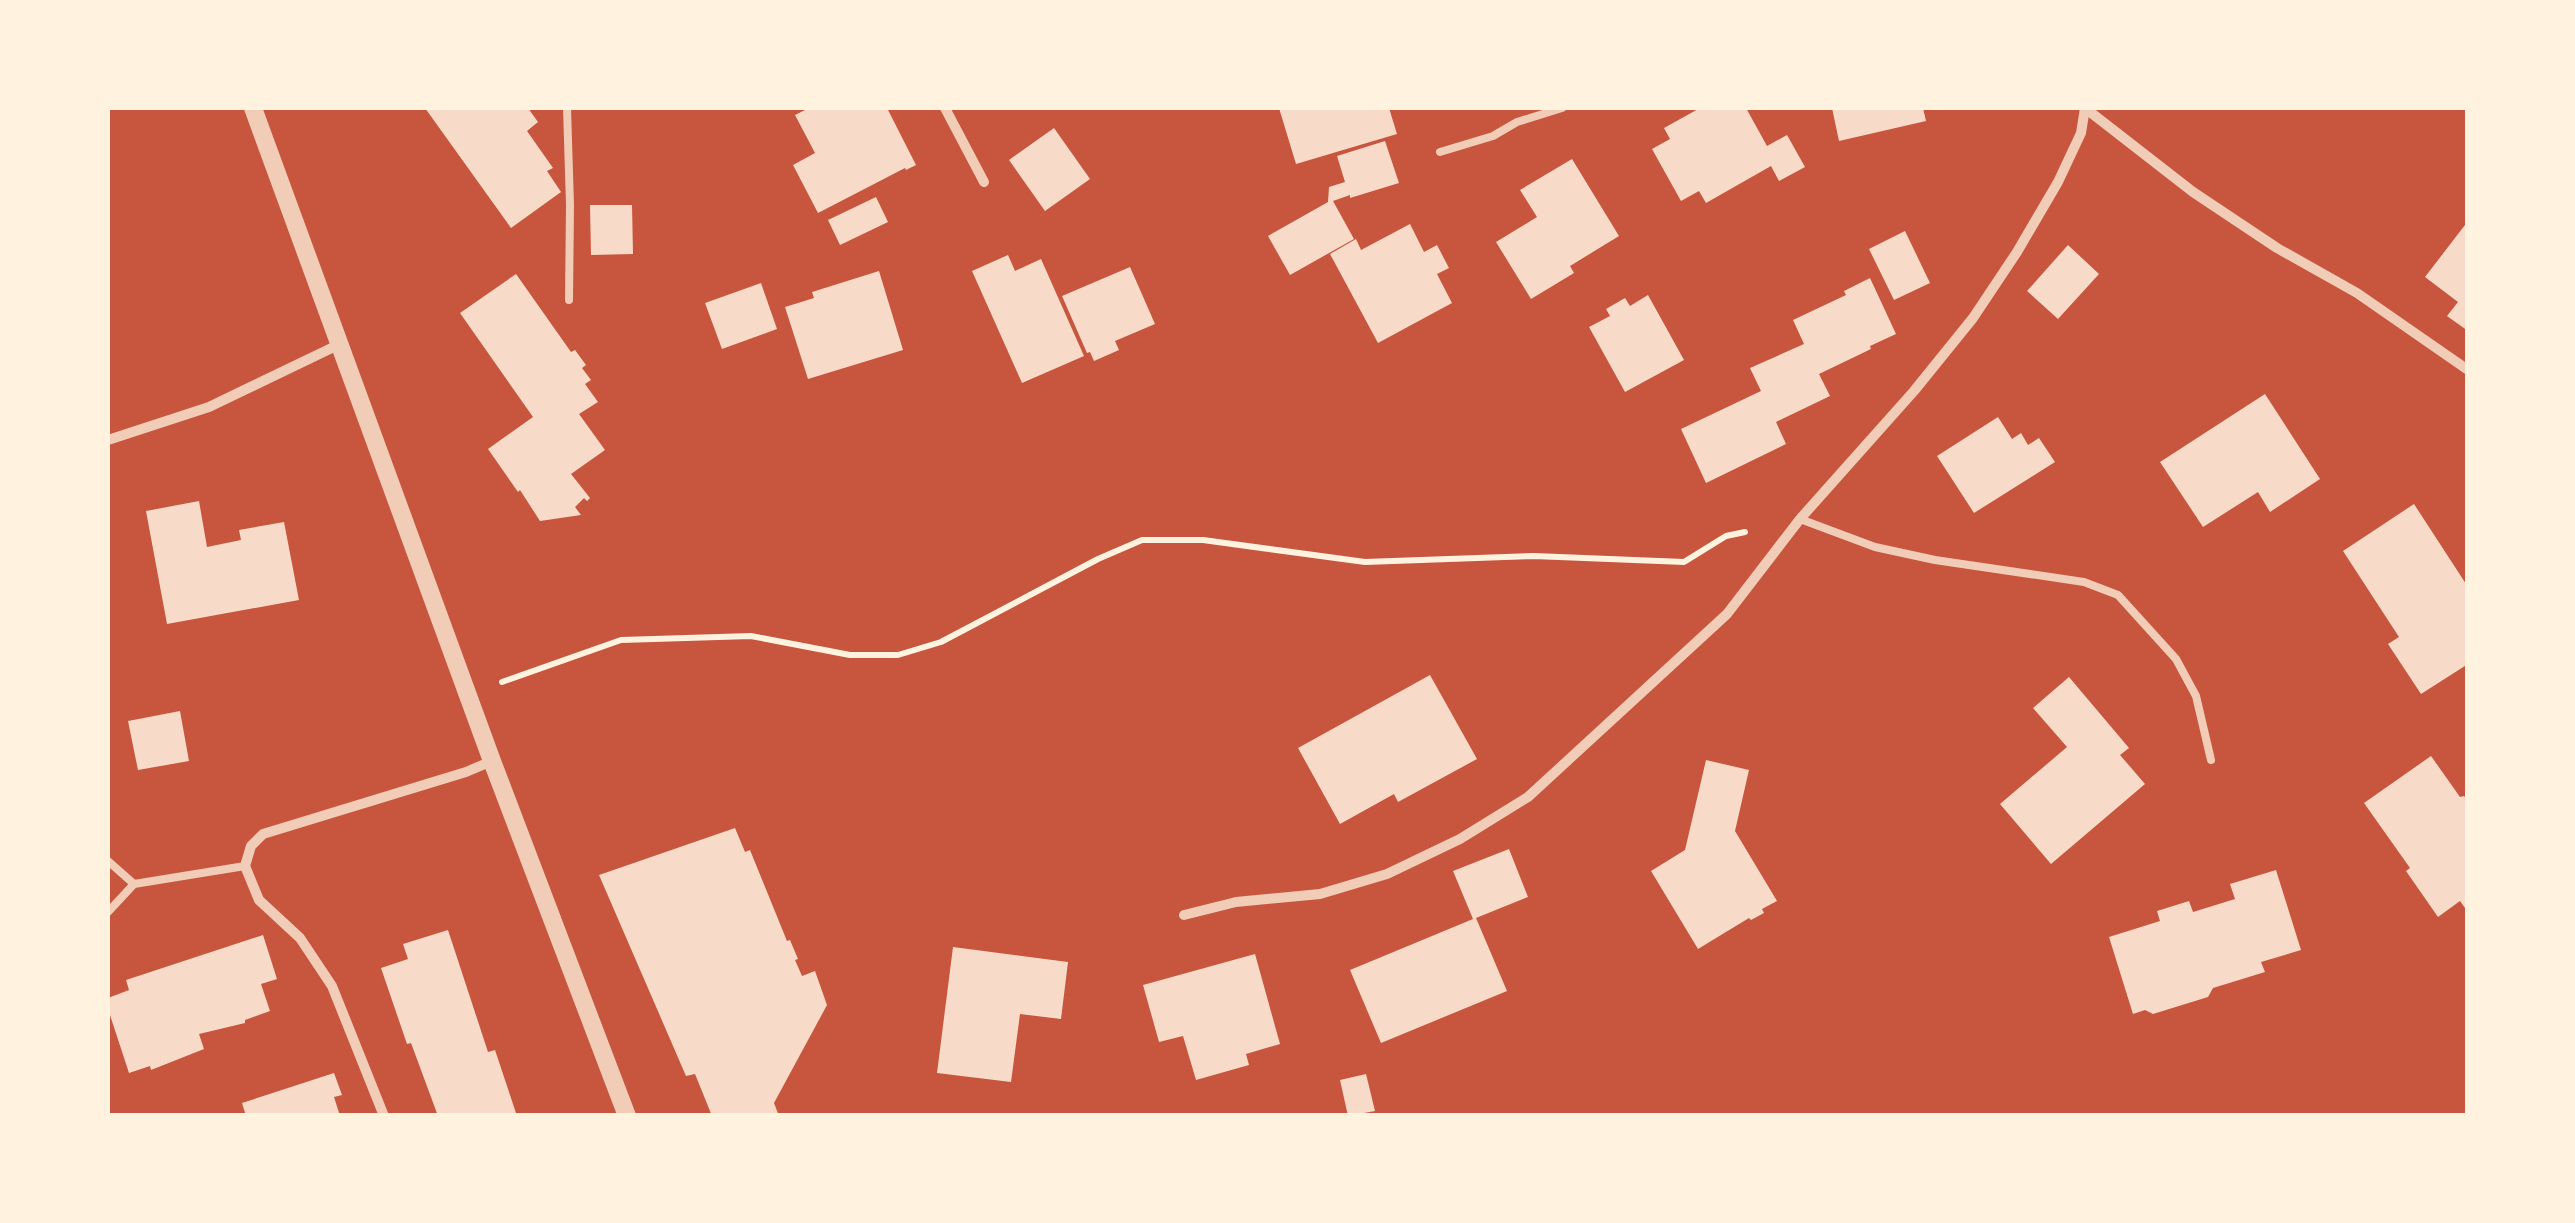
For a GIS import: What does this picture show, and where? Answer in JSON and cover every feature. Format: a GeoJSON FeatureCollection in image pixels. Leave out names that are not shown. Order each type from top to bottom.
{"type":"FeatureCollection","features":[{"type":"Feature","properties":{"kind":"street"},"geometry":{"type":"LineString","coordinates":[[253,108],[626,1116]]}},
{"type":"Feature","properties":{"kind":"street"},"geometry":{"type":"LineString","coordinates":[[945,108],[984,182]]}},
{"type":"Feature","properties":{"kind":"street"},"geometry":{"type":"LineString","coordinates":[[1184,915],[1236,902],[1320,894],[1387,874],[1460,839],[1528,798],[1727,614],[1800,520],[1973,318],[2018,252],[2058,182],[2081,133],[2085,108],[2193,192],[2277,248],[2357,294],[2468,370]]}},
{"type":"Feature","properties":{"kind":"street"},"geometry":{"type":"LineString","coordinates":[[108,440],[209,407],[341,344]]}},
{"type":"Feature","properties":{"kind":"street"},"geometry":{"type":"LineString","coordinates":[[384,1116],[332,986],[300,938],[259,900],[245,866],[251,846],[263,834],[466,772],[492,760]]}},
{"type":"Feature","properties":{"kind":"lane"},"geometry":{"type":"LineString","coordinates":[[568,108],[569,300]]}},
{"type":"Feature","properties":{"kind":"lane"},"geometry":{"type":"LineString","coordinates":[[1440,152],[1562,108]]}},
{"type":"Feature","properties":{"kind":"lane"},"geometry":{"type":"LineString","coordinates":[[1800,520],[1875,547],[2084,582],[2118,595],[2176,660],[2196,696],[2211,760]]}},
{"type":"Feature","properties":{"kind":"lane"},"geometry":{"type":"LineString","coordinates":[[108,861],[134,884]]}},
{"type":"Feature","properties":{"kind":"lane"},"geometry":{"type":"LineString","coordinates":[[108,912],[134,884],[245,866]]}},
{"type":"Feature","properties":{"kind":"path"},"geometry":{"type":"LineString","coordinates":[[468,694],[621,640],[751,636],[850,655],[898,655],[941,642],[1142,540],[1203,540],[1365,562],[1534,556],[1684,562],[1726,536],[1800,520]]}},
{"type":"Feature","properties":{"kind":"building"},"geometry":{"type":"Polygon","coordinates":[[[425,108],[528,108],[538,122],[527,131],[553,168],[547,171],[561,192],[511,228],[425,108]]]}},
{"type":"Feature","properties":{"kind":"building"},"geometry":{"type":"Polygon","coordinates":[[[809,108],[887,108],[916,165],[818,213],[793,165],[815,153],[795,115],[809,108]]]}},
{"type":"Feature","properties":{"kind":"building"},"geometry":{"type":"Polygon","coordinates":[[[1279,108],[1389,108],[1397,134],[1296,164],[1279,108]]]}},
{"type":"Feature","properties":{"kind":"building"},"geometry":{"type":"Polygon","coordinates":[[[1700,108],[1746,108],[1767,146],[1787,135],[1805,167],[1779,181],[1771,166],[1706,203],[1699,191],[1681,201],[1652,149],[1670,139],[1664,128],[1700,108]]]}},
{"type":"Feature","properties":{"kind":"building"},"geometry":{"type":"Polygon","coordinates":[[[1832,108],[1923,108],[1926,121],[1839,141],[1832,108]]]}},
{"type":"Feature","properties":{"kind":"building"},"geometry":{"type":"Polygon","coordinates":[[[1054,128],[1090,179],[1045,211],[1009,160],[1054,128]]]}},
{"type":"Feature","properties":{"kind":"building"},"geometry":{"type":"Polygon","coordinates":[[[1385,141],[1399,183],[1333,201],[1354,239],[1290,275],[1268,236],[1328,202],[1329,187],[1345,182],[1337,156],[1385,141]]]}},
{"type":"Feature","properties":{"kind":"building"},"geometry":{"type":"Polygon","coordinates":[[[1572,159],[1619,236],[1570,266],[1574,273],[1531,299],[1496,242],[1537,217],[1520,190],[1572,159]]]}},
{"type":"Feature","properties":{"kind":"building"},"geometry":{"type":"Polygon","coordinates":[[[876,197],[888,222],[840,245],[828,220],[876,197]]]}},
{"type":"Feature","properties":{"kind":"building"},"geometry":{"type":"Polygon","coordinates":[[[590,205],[632,205],[633,254],[591,255],[590,205]]]}},
{"type":"Feature","properties":{"kind":"building"},"geometry":{"type":"Polygon","coordinates":[[[2468,221],[2468,331],[2447,316],[2458,302],[2425,277],[2468,221]]]}},
{"type":"Feature","properties":{"kind":"building"},"geometry":{"type":"Polygon","coordinates":[[[1410,224],[1424,252],[1437,245],[1449,268],[1437,274],[1452,303],[1378,343],[1330,254],[1356,239],[1361,250],[1410,224]]]}},
{"type":"Feature","properties":{"kind":"building"},"geometry":{"type":"Polygon","coordinates":[[[1905,231],[1930,283],[1894,300],[1869,249],[1905,231]]]}},
{"type":"Feature","properties":{"kind":"building"},"geometry":{"type":"Polygon","coordinates":[[[2068,245],[2099,274],[2058,319],[2027,291],[2068,245]]]}},
{"type":"Feature","properties":{"kind":"building"},"geometry":{"type":"Polygon","coordinates":[[[1008,255],[1015,271],[1041,259],[1084,356],[1022,383],[972,271],[1008,255]]]}},
{"type":"Feature","properties":{"kind":"building"},"geometry":{"type":"Polygon","coordinates":[[[1130,267],[1155,324],[1115,341],[1119,350],[1094,361],[1062,296],[1130,267]]]}},
{"type":"Feature","properties":{"kind":"building"},"geometry":{"type":"Polygon","coordinates":[[[879,271],[903,350],[808,379],[785,307],[814,298],[812,292],[879,271]]]}},
{"type":"Feature","properties":{"kind":"building"},"geometry":{"type":"Polygon","coordinates":[[[516,274],[571,352],[575,350],[586,365],[582,368],[591,380],[585,384],[598,402],[579,414],[605,450],[571,474],[590,498],[584,498],[575,507],[581,515],[540,521],[488,449],[533,417],[460,313],[516,274]]]}},
{"type":"Feature","properties":{"kind":"building"},"geometry":{"type":"Polygon","coordinates":[[[1870,278],[1896,334],[1819,374],[1830,396],[1776,422],[1786,444],[1706,483],[1681,429],[1761,391],[1750,368],[1804,344],[1793,320],[1846,295],[1844,291],[1870,278]]]}},
{"type":"Feature","properties":{"kind":"building"},"geometry":{"type":"Polygon","coordinates":[[[761,283],[777,329],[722,349],[705,303],[761,283]]]}},
{"type":"Feature","properties":{"kind":"building"},"geometry":{"type":"Polygon","coordinates":[[[1648,295],[1684,360],[1625,392],[1589,327],[1610,316],[1606,309],[1625,298],[1630,306],[1648,295]]]}},
{"type":"Feature","properties":{"kind":"building"},"geometry":{"type":"Polygon","coordinates":[[[2265,394],[2320,479],[2270,512],[2258,492],[2203,527],[2160,462],[2265,394]]]}},
{"type":"Feature","properties":{"kind":"building"},"geometry":{"type":"Polygon","coordinates":[[[1998,417],[2012,439],[2021,433],[2028,445],[2039,438],[2055,462],[1974,513],[1937,456],[1998,417]]]}},
{"type":"Feature","properties":{"kind":"building"},"geometry":{"type":"Polygon","coordinates":[[[199,501],[207,547],[241,540],[239,530],[284,522],[299,600],[167,624],[146,511],[199,501]]]}},
{"type":"Feature","properties":{"kind":"building"},"geometry":{"type":"Polygon","coordinates":[[[2414,504],[2468,587],[2468,664],[2421,694],[2388,644],[2399,637],[2343,551],[2414,504]]]}},
{"type":"Feature","properties":{"kind":"building"},"geometry":{"type":"Polygon","coordinates":[[[1430,675],[1477,759],[1398,802],[1394,794],[1340,824],[1298,748],[1430,675]]]}},
{"type":"Feature","properties":{"kind":"building"},"geometry":{"type":"Polygon","coordinates":[[[2069,677],[2129,748],[2120,755],[2145,784],[2051,864],[2000,804],[2067,747],[2033,708],[2069,677]]]}},
{"type":"Feature","properties":{"kind":"building"},"geometry":{"type":"Polygon","coordinates":[[[180,711],[189,761],[138,770],[128,721],[180,711]]]}},
{"type":"Feature","properties":{"kind":"building"},"geometry":{"type":"Polygon","coordinates":[[[2431,756],[2460,797],[2468,800],[2468,912],[2460,901],[2438,917],[2406,871],[2410,868],[2364,803],[2431,756]]]}},
{"type":"Feature","properties":{"kind":"building"},"geometry":{"type":"Polygon","coordinates":[[[1706,760],[1749,770],[1735,831],[1777,901],[1762,909],[1764,913],[1698,949],[1651,871],[1685,850],[1706,760]]]}},
{"type":"Feature","properties":{"kind":"building"},"geometry":{"type":"Polygon","coordinates":[[[735,828],[745,852],[750,850],[802,976],[815,971],[827,1005],[774,1103],[779,1116],[712,1116],[695,1074],[686,1076],[599,875],[735,828]]]}},
{"type":"Feature","properties":{"kind":"building"},"geometry":{"type":"Polygon","coordinates":[[[1509,849],[1528,897],[1476,918],[1507,991],[1381,1043],[1350,970],[1473,919],[1453,871],[1509,849]]]}},
{"type":"Feature","properties":{"kind":"building"},"geometry":{"type":"Polygon","coordinates":[[[2276,870],[2301,950],[2261,962],[2265,972],[2213,988],[2208,997],[2153,1014],[2145,1010],[2133,1014],[2109,937],[2160,921],[2157,911],[2189,901],[2193,912],[2235,899],[2230,884],[2276,870]]]}},
{"type":"Feature","properties":{"kind":"building"},"geometry":{"type":"Polygon","coordinates":[[[448,930],[488,1052],[495,1050],[517,1116],[438,1116],[411,1043],[407,1044],[381,968],[408,959],[403,944],[448,930]]]}},
{"type":"Feature","properties":{"kind":"building"},"geometry":{"type":"Polygon","coordinates":[[[263,935],[277,979],[261,984],[270,1011],[245,1023],[199,1034],[204,1049],[151,1070],[150,1066],[129,1073],[108,998],[129,990],[126,980],[263,935]]]}},
{"type":"Feature","properties":{"kind":"building"},"geometry":{"type":"Polygon","coordinates":[[[953,947],[1068,962],[1061,1019],[1020,1014],[1011,1082],[937,1073],[953,947]]]}},
{"type":"Feature","properties":{"kind":"building"},"geometry":{"type":"Polygon","coordinates":[[[1255,954],[1280,1044],[1246,1054],[1249,1065],[1196,1080],[1183,1036],[1159,1042],[1143,985],[1255,954]]]}},
{"type":"Feature","properties":{"kind":"building"},"geometry":{"type":"Polygon","coordinates":[[[334,1073],[342,1095],[334,1097],[340,1116],[246,1116],[242,1103],[334,1073]]]}},
{"type":"Feature","properties":{"kind":"building"},"geometry":{"type":"Polygon","coordinates":[[[1366,1074],[1375,1111],[1348,1116],[1340,1080],[1366,1074]]]}}]}
